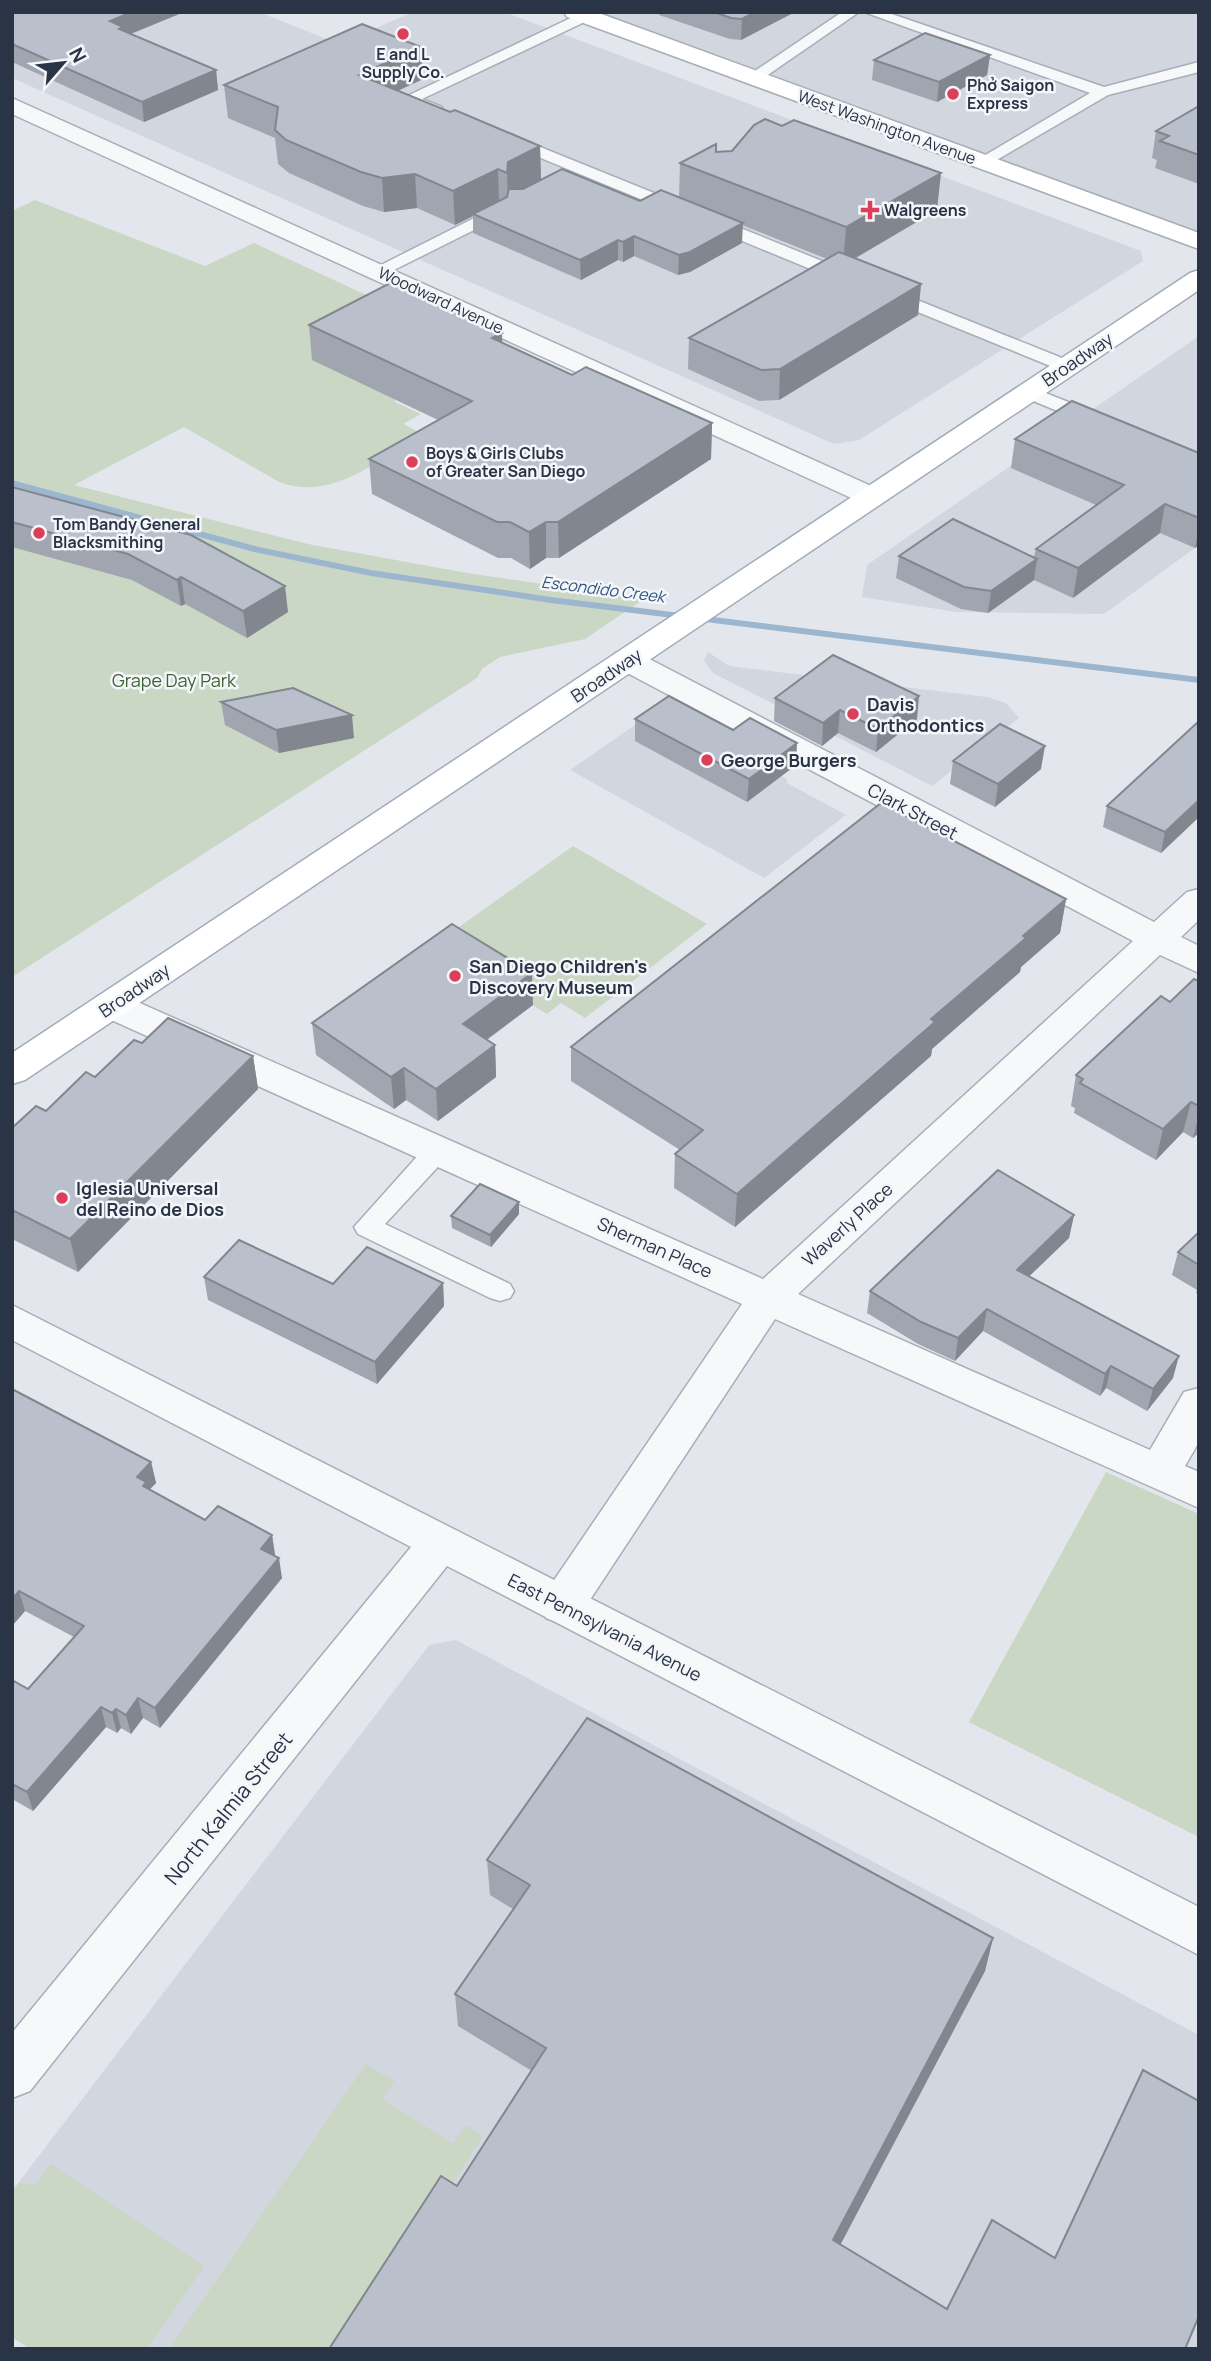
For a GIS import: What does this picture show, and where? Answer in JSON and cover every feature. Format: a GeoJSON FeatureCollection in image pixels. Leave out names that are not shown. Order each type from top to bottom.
{"type":"FeatureCollection","features":[{"type":"Feature","properties":{"kind":"main road","name":"West Washington Avenue"},"geometry":{"type":"LineString","coordinates":[[580,14],[1199,242]]}},
{"type":"Feature","properties":{"kind":"main road","name":"Broadway"},"geometry":{"type":"LineString","coordinates":[[12,1071],[1199,278]]}},
{"type":"Feature","properties":{"kind":"street","name":"Woodward Avenue"},"geometry":{"type":"LineString","coordinates":[[12,105],[870,496]]}},
{"type":"Feature","properties":{"kind":"street","name":"Clark Street"},"geometry":{"type":"LineString","coordinates":[[627,660],[1199,961]]}},
{"type":"Feature","properties":{"kind":"street","name":"Waverly Place"},"geometry":{"type":"LineString","coordinates":[[562,1605],[768,1298],[1199,901]]}},
{"type":"Feature","properties":{"kind":"street","name":"Sherman Place"},"geometry":{"type":"LineString","coordinates":[[111,1005],[439,1149],[1199,1491]]}},
{"type":"Feature","properties":{"kind":"street","name":"East Pennsylvania Avenue"},"geometry":{"type":"LineString","coordinates":[[12,1321],[1199,1933]]}},
{"type":"Feature","properties":{"kind":"street"},"geometry":{"type":"LineString","coordinates":[[1159,1473],[1199,1404]]}},
{"type":"Feature","properties":{"kind":"street","name":"North Kalmia Street"},"geometry":{"type":"LineString","coordinates":[[20,2049],[441,1542]]}},
{"type":"Feature","properties":{"kind":"lane"},"geometry":{"type":"LineString","coordinates":[[754,78],[852,12]]}},
{"type":"Feature","properties":{"kind":"lane"},"geometry":{"type":"LineString","coordinates":[[871,12],[1103,92]]}},
{"type":"Feature","properties":{"kind":"lane"},"geometry":{"type":"LineString","coordinates":[[458,119],[409,99],[580,14]]}},
{"type":"Feature","properties":{"kind":"lane"},"geometry":{"type":"LineString","coordinates":[[982,163],[1103,92],[1199,67]]}},
{"type":"Feature","properties":{"kind":"lane"},"geometry":{"type":"LineString","coordinates":[[495,134],[1066,366]]}},
{"type":"Feature","properties":{"kind":"lane"},"geometry":{"type":"LineString","coordinates":[[559,181],[581,169]]}},
{"type":"Feature","properties":{"kind":"lane"},"geometry":{"type":"LineString","coordinates":[[677,208],[699,196]]}},
{"type":"Feature","properties":{"kind":"lane"},"geometry":{"type":"LineString","coordinates":[[379,271],[500,210]]}},
{"type":"Feature","properties":{"kind":"lane"},"geometry":{"type":"LineString","coordinates":[[1028,391],[1101,422]]}},
{"type":"Feature","properties":{"kind":"lane"},"geometry":{"type":"LineString","coordinates":[[439,1149],[367,1227],[500,1291]]}},
{"type":"Feature","properties":{"kind":"shaded area"},"geometry":{"type":"Polygon","coordinates":[[[12,12],[259,12],[339,44],[413,12],[504,12],[1141,251],[1143,261],[859,440],[834,444],[12,78],[12,12]]]}},
{"type":"Feature","properties":{"kind":"shaded area"},"geometry":{"type":"Polygon","coordinates":[[[575,12],[1199,12],[1199,242],[575,12]]]}},
{"type":"Feature","properties":{"kind":"shaded area"},"geometry":{"type":"Polygon","coordinates":[[[1199,336],[1199,545],[1104,614],[956,612],[862,597],[867,565],[1199,336]]]}},
{"type":"Feature","properties":{"kind":"shaded area"},"geometry":{"type":"Polygon","coordinates":[[[708,652],[729,666],[987,697],[1006,703],[1019,718],[932,786],[713,673],[704,661],[708,652]]]}},
{"type":"Feature","properties":{"kind":"shaded area"},"geometry":{"type":"Polygon","coordinates":[[[673,718],[787,779],[787,783],[846,815],[764,878],[570,770],[642,720],[673,718]]]}},
{"type":"Feature","properties":{"kind":"shaded area"},"geometry":{"type":"Polygon","coordinates":[[[456,1640],[1199,2035],[1199,2349],[30,2349],[12,2337],[12,2191],[429,1645],[456,1640]]]}},
{"type":"Feature","properties":{"kind":"green space","name":"Grape Day Park"},"geometry":{"type":"Polygon","coordinates":[[[35,200],[205,266],[254,243],[403,312],[395,402],[421,414],[403,424],[422,434],[354,475],[318,487],[299,487],[279,482],[184,427],[74,485],[308,544],[467,573],[644,599],[585,639],[500,657],[482,669],[477,678],[12,977],[12,211],[35,200]]]}},
{"type":"Feature","properties":{"kind":"green space"},"geometry":{"type":"Polygon","coordinates":[[[573,846],[707,924],[585,1018],[561,1003],[547,1014],[435,944],[573,846]]]}},
{"type":"Feature","properties":{"kind":"green space"},"geometry":{"type":"Polygon","coordinates":[[[1106,1472],[1199,1514],[1199,1837],[969,1722],[1106,1472]]]}},
{"type":"Feature","properties":{"kind":"green space"},"geometry":{"type":"Polygon","coordinates":[[[366,2064],[394,2081],[382,2099],[453,2144],[466,2125],[483,2136],[348,2349],[169,2349],[366,2064]]]}},
{"type":"Feature","properties":{"kind":"green space"},"geometry":{"type":"Polygon","coordinates":[[[51,2164],[204,2266],[147,2349],[30,2349],[12,2337],[12,2191],[19,2183],[35,2185],[51,2164]]]}},
{"type":"Feature","properties":{"kind":"building"},"geometry":{"type":"Polygon","coordinates":[[[12,12],[132,12],[110,21],[123,27],[119,29],[216,70],[142,102],[12,44],[12,12]]]}},
{"type":"Feature","properties":{"kind":"building"},"geometry":{"type":"Polygon","coordinates":[[[714,12],[755,12],[742,19],[714,12]]]}},
{"type":"Feature","properties":{"kind":"building"},"geometry":{"type":"Polygon","coordinates":[[[362,24],[421,47],[359,75],[450,112],[455,110],[540,146],[508,162],[507,173],[498,169],[453,191],[415,174],[382,178],[361,172],[286,140],[275,130],[278,107],[224,85],[362,24]]]}},
{"type":"Feature","properties":{"kind":"building"},"geometry":{"type":"Polygon","coordinates":[[[925,33],[990,55],[939,82],[874,60],[925,33]]]}},
{"type":"Feature","properties":{"kind":"building"},"geometry":{"type":"Polygon","coordinates":[[[1199,106],[1199,155],[1160,141],[1169,136],[1156,131],[1199,106]]]}},
{"type":"Feature","properties":{"kind":"building"},"geometry":{"type":"Polygon","coordinates":[[[765,119],[782,126],[794,120],[941,173],[846,227],[680,163],[716,144],[716,152],[732,151],[754,125],[765,119]]]}},
{"type":"Feature","properties":{"kind":"building"},"geometry":{"type":"Polygon","coordinates":[[[562,169],[640,201],[661,190],[743,223],[690,252],[679,255],[634,236],[623,242],[618,240],[580,260],[473,214],[507,197],[509,189],[523,189],[562,169]]]}},
{"type":"Feature","properties":{"kind":"building"},"geometry":{"type":"Polygon","coordinates":[[[839,252],[921,284],[780,369],[761,370],[689,338],[839,252]]]}},
{"type":"Feature","properties":{"kind":"building"},"geometry":{"type":"Polygon","coordinates":[[[390,283],[502,333],[492,338],[572,375],[586,367],[712,423],[558,522],[546,522],[529,532],[510,522],[497,522],[369,459],[472,401],[309,325],[390,283]]]}},
{"type":"Feature","properties":{"kind":"building"},"geometry":{"type":"Polygon","coordinates":[[[1072,401],[1199,453],[1199,518],[1165,504],[1078,568],[1036,549],[1124,485],[1015,439],[1072,401]]]}},
{"type":"Feature","properties":{"kind":"building"},"geometry":{"type":"Polygon","coordinates":[[[12,487],[191,535],[285,586],[243,611],[181,577],[177,580],[128,554],[12,522],[12,487]]]}},
{"type":"Feature","properties":{"kind":"building"},"geometry":{"type":"Polygon","coordinates":[[[953,519],[1037,559],[991,591],[964,587],[899,556],[953,519]]]}},
{"type":"Feature","properties":{"kind":"building"},"geometry":{"type":"Polygon","coordinates":[[[833,655],[919,696],[878,729],[840,710],[823,723],[775,698],[833,655]]]}},
{"type":"Feature","properties":{"kind":"building"},"geometry":{"type":"Polygon","coordinates":[[[293,688],[352,715],[276,730],[221,702],[293,688]]]}},
{"type":"Feature","properties":{"kind":"building"},"geometry":{"type":"Polygon","coordinates":[[[669,696],[733,730],[750,718],[797,743],[749,779],[635,719],[669,696]]]}},
{"type":"Feature","properties":{"kind":"building"},"geometry":{"type":"Polygon","coordinates":[[[1199,721],[1199,800],[1165,832],[1107,806],[1199,721]]]}},
{"type":"Feature","properties":{"kind":"building"},"geometry":{"type":"Polygon","coordinates":[[[1000,724],[1045,746],[998,784],[953,761],[1000,724]]]}},
{"type":"Feature","properties":{"kind":"building"},"geometry":{"type":"Polygon","coordinates":[[[881,803],[1066,899],[1023,936],[1026,938],[931,1019],[935,1022],[737,1194],[675,1154],[703,1130],[571,1047],[881,803]]]}},
{"type":"Feature","properties":{"kind":"building"},"geometry":{"type":"Polygon","coordinates":[[[452,924],[532,973],[463,1024],[495,1045],[436,1089],[404,1068],[391,1077],[312,1023],[452,924]]]}},
{"type":"Feature","properties":{"kind":"building"},"geometry":{"type":"Polygon","coordinates":[[[1194,979],[1199,981],[1199,1106],[1191,1102],[1163,1129],[1080,1083],[1083,1079],[1076,1075],[1161,996],[1170,1002],[1194,979]]]}},
{"type":"Feature","properties":{"kind":"building"},"geometry":{"type":"Polygon","coordinates":[[[168,1018],[253,1056],[70,1239],[12,1210],[12,1128],[36,1106],[46,1111],[86,1072],[95,1077],[134,1040],[142,1043],[168,1018]]]}},
{"type":"Feature","properties":{"kind":"building"},"geometry":{"type":"Polygon","coordinates":[[[998,1170],[1074,1215],[1017,1270],[1179,1356],[1153,1389],[1111,1366],[1105,1374],[987,1309],[958,1338],[921,1322],[870,1291],[998,1170]]]}},
{"type":"Feature","properties":{"kind":"building"},"geometry":{"type":"Polygon","coordinates":[[[480,1184],[519,1202],[490,1235],[451,1216],[480,1184]]]}},
{"type":"Feature","properties":{"kind":"building"},"geometry":{"type":"Polygon","coordinates":[[[1199,1232],[1199,1265],[1178,1252],[1199,1232]]]}},
{"type":"Feature","properties":{"kind":"building"},"geometry":{"type":"Polygon","coordinates":[[[239,1240],[333,1284],[367,1247],[443,1283],[375,1362],[204,1277],[239,1240]]]}},
{"type":"Feature","properties":{"kind":"building"},"geometry":{"type":"Polygon","coordinates":[[[12,1389],[151,1462],[137,1477],[146,1482],[143,1486],[205,1520],[218,1506],[272,1535],[261,1549],[279,1558],[155,1708],[138,1698],[126,1715],[116,1709],[112,1713],[101,1707],[27,1792],[12,1784],[12,1680],[28,1689],[84,1626],[19,1591],[12,1599],[12,1389]]]}},
{"type":"Feature","properties":{"kind":"building"},"geometry":{"type":"Polygon","coordinates":[[[587,1718],[993,1938],[833,2240],[947,2309],[992,2220],[1055,2258],[1143,2070],[1199,2101],[1199,2316],[1185,2349],[329,2349],[441,2176],[457,2186],[546,2048],[455,1994],[530,1885],[487,1860],[587,1718]]]}},
{"type":"Feature","properties":{"kind":"waterway","name":"Escondido Creek"},"geometry":{"type":"LineString","coordinates":[[12,483],[258,550],[371,573],[551,600],[1199,680]]}},
{"type":"Feature","properties":{"kind":"place","name":"E and L Supply Co."},"geometry":{"type":"Point","coordinates":[403,34]}},
{"type":"Feature","properties":{"kind":"place","name":"Phở Saigon Express"},"geometry":{"type":"Point","coordinates":[953,94]}},
{"type":"Feature","properties":{"kind":"place","name":"Walgreens"},"geometry":{"type":"Point","coordinates":[870,210]}},
{"type":"Feature","properties":{"kind":"place","name":"Boys & Girls Clubs of Greater San Diego"},"geometry":{"type":"Point","coordinates":[412,462]}},
{"type":"Feature","properties":{"kind":"place","name":"Tom Bandy General Blacksmithing"},"geometry":{"type":"Point","coordinates":[39,533]}},
{"type":"Feature","properties":{"kind":"place","name":"Davis Orthodontics"},"geometry":{"type":"Point","coordinates":[853,714]}},
{"type":"Feature","properties":{"kind":"place","name":"George Burgers"},"geometry":{"type":"Point","coordinates":[707,760]}},
{"type":"Feature","properties":{"kind":"place","name":"San Diego Children's Discovery Museum"},"geometry":{"type":"Point","coordinates":[455,976]}},
{"type":"Feature","properties":{"kind":"place","name":"Iglesia Universal del Reino de Dios"},"geometry":{"type":"Point","coordinates":[62,1198]}}]}
